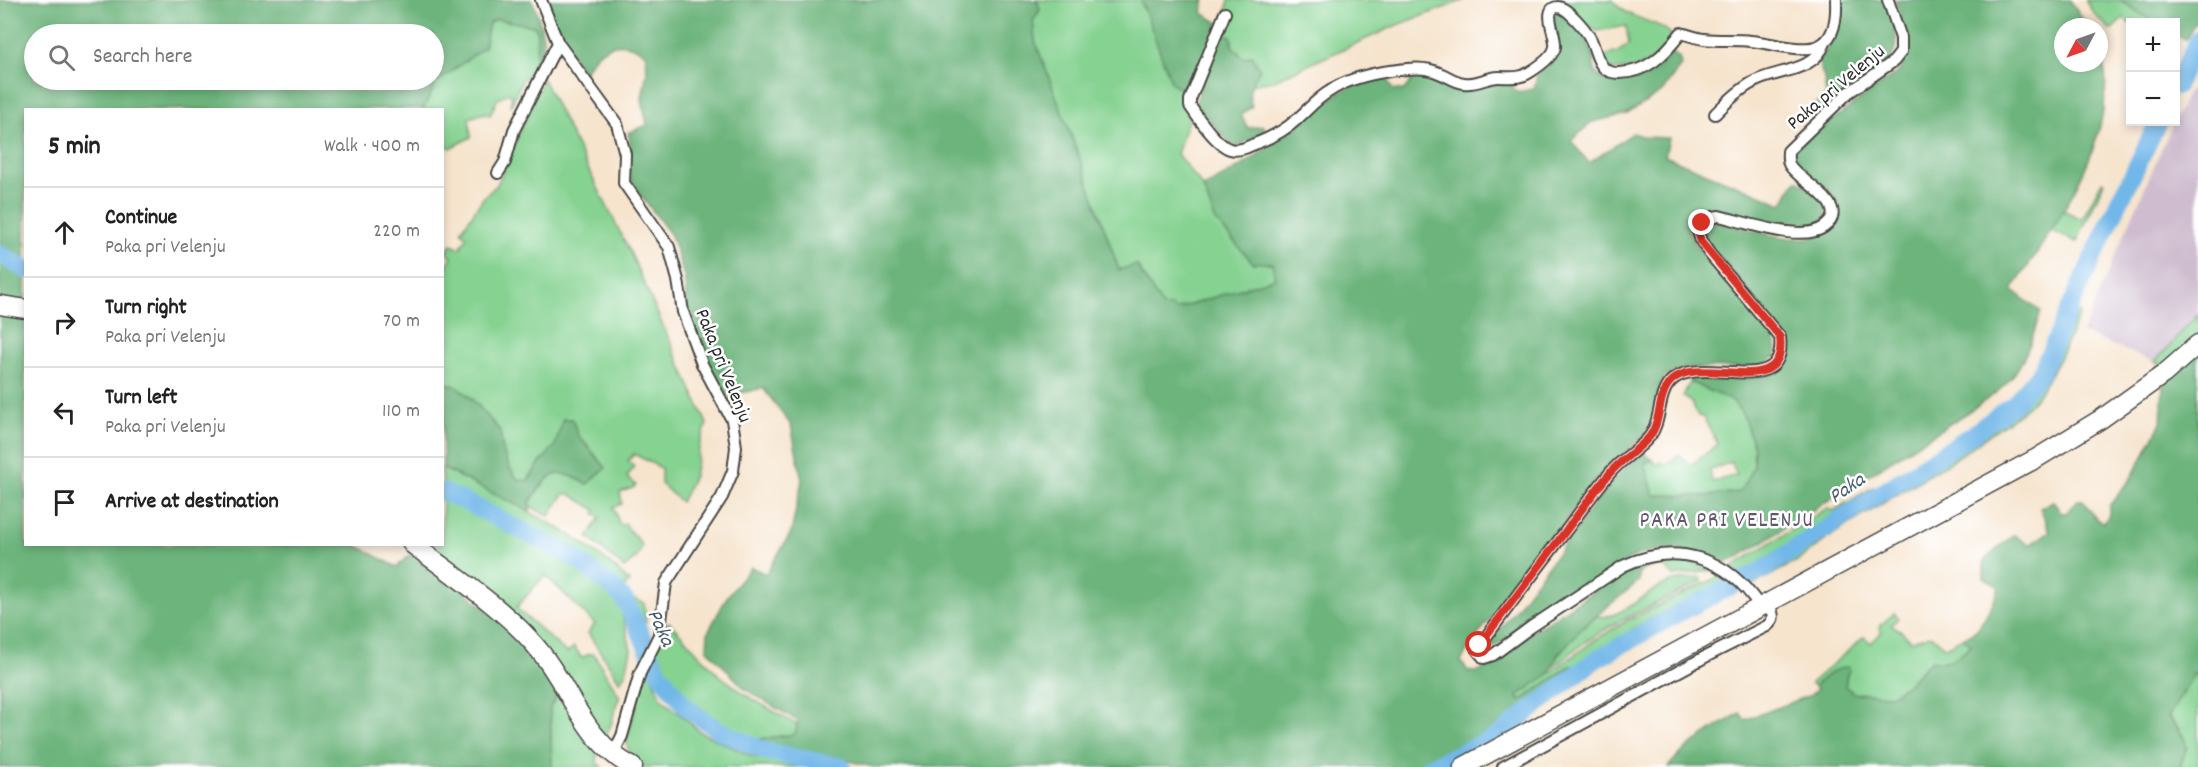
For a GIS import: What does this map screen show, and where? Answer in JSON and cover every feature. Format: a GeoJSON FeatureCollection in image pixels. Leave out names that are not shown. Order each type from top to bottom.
{"type":"FeatureCollection","features":[{"type":"Feature","properties":{"kind":"main road"},"geometry":{"type":"LineString","coordinates":[[0,305],[24,309]]}},
{"type":"Feature","properties":{"kind":"main road"},"geometry":{"type":"LineString","coordinates":[[1463,767],[2073,437],[2164,374],[2198,344]]}},
{"type":"Feature","properties":{"kind":"main road"},"geometry":{"type":"LineString","coordinates":[[415,546],[508,618],[539,649],[592,733],[613,754],[633,767]]}},
{"type":"Feature","properties":{"kind":"street","name":"Paka pri Velenju"},"geometry":{"type":"LineString","coordinates":[[541,0],[558,43],[617,124],[625,154],[624,183],[669,247],[678,280],[683,312],[702,364],[732,420],[736,447],[733,471],[722,497],[666,583],[658,635],[640,673],[622,736],[613,754]]}},
{"type":"Feature","properties":{"kind":"street","name":"Paka pri Velenju"},"geometry":{"type":"LineString","coordinates":[[1715,114],[1730,98],[1752,82],[1812,62],[1821,52],[1834,27],[1836,0]]}},
{"type":"Feature","properties":{"kind":"street","name":"Paka pri Velenju"},"geometry":{"type":"LineString","coordinates":[[1764,605],[1725,571],[1702,559],[1676,553],[1659,554],[1639,559],[1591,586],[1493,655],[1484,658],[1478,651],[1479,645],[1611,472],[1649,437],[1657,423],[1668,384],[1677,375],[1707,370],[1748,374],[1771,367],[1780,359],[1782,349],[1780,337],[1709,253],[1701,242],[1698,231],[1702,223],[1709,218],[1719,216],[1798,234],[1814,232],[1825,227],[1831,219],[1833,210],[1829,201],[1797,175],[1789,165],[1788,151],[1848,93],[1894,62],[1901,52],[1901,38],[1888,0]]}},
{"type":"Feature","properties":{"kind":"street","name":"Paka pri Velenju"},"geometry":{"type":"LineString","coordinates":[[1225,13],[1190,106],[1221,143],[1236,150],[1268,139],[1287,128],[1329,91],[1359,77],[1380,72],[1419,68],[1430,69],[1466,84],[1498,77],[1520,77],[1530,73],[1552,54],[1555,46],[1550,15],[1551,10],[1556,7],[1562,8],[1583,27],[1599,62],[1604,69],[1615,73],[1628,73],[1642,69],[1656,61],[1681,33],[1704,39],[1766,43],[1805,50],[1818,47],[1827,40]]}},
{"type":"Feature","properties":{"kind":"street"},"geometry":{"type":"LineString","coordinates":[[498,173],[505,162],[514,130],[558,43]]}},
{"type":"Feature","properties":{"kind":"street"},"geometry":{"type":"LineString","coordinates":[[1503,767],[1705,657],[1767,626],[1772,622],[1773,617],[1764,605]]}},
{"type":"Feature","properties":{"kind":"shaded area"},"geometry":{"type":"Polygon","coordinates":[[[2198,85],[2198,314],[2155,362],[2082,333],[2172,126],[2180,126],[2180,108],[2188,91],[2198,85]]]}},
{"type":"Feature","properties":{"kind":"green space"},"geometry":{"type":"Polygon","coordinates":[[[0,0],[532,0],[542,31],[541,63],[536,63],[537,30],[534,26],[497,19],[489,23],[484,47],[444,77],[444,24],[24,24],[24,90],[432,90],[424,108],[24,108],[24,303],[0,300],[0,0]]]}},
{"type":"Feature","properties":{"kind":"green space"},"geometry":{"type":"Polygon","coordinates":[[[547,0],[1037,0],[1040,10],[1033,21],[1035,41],[1119,270],[1136,265],[1163,307],[1172,306],[1174,310],[1275,278],[1272,263],[1253,263],[1215,220],[1203,187],[1250,160],[1336,95],[1357,84],[1386,77],[1393,90],[1404,90],[1414,77],[1432,74],[1442,78],[1451,86],[1468,89],[1483,83],[1509,83],[1518,93],[1535,87],[1537,74],[1559,55],[1553,19],[1555,14],[1561,11],[1585,37],[1594,58],[1596,72],[1603,79],[1620,80],[1640,75],[1663,63],[1672,52],[1679,58],[1681,65],[1662,92],[1627,114],[1592,122],[1571,141],[1589,163],[1633,133],[1644,137],[1669,138],[1665,156],[1782,204],[1797,180],[1823,200],[1827,211],[1819,224],[1807,230],[1729,214],[1704,215],[1692,219],[1688,230],[1697,247],[1765,323],[1776,343],[1776,356],[1762,367],[1689,368],[1665,376],[1660,385],[1660,398],[1650,430],[1600,475],[1468,648],[1461,662],[1468,671],[1475,672],[1486,668],[1532,632],[1633,565],[1639,572],[1639,581],[1584,626],[1558,654],[1549,674],[1518,696],[1520,701],[1570,666],[1575,666],[1577,669],[1492,734],[1455,754],[1422,767],[873,767],[830,756],[756,746],[755,740],[795,734],[798,721],[745,689],[707,649],[708,632],[727,597],[751,567],[766,574],[791,533],[802,480],[791,425],[763,388],[724,397],[709,370],[694,332],[686,303],[685,279],[671,235],[633,185],[629,171],[628,133],[647,125],[642,99],[647,71],[646,54],[627,45],[610,46],[596,56],[584,73],[556,29],[547,0]]]}},
{"type":"Feature","properties":{"kind":"green space"},"geometry":{"type":"Polygon","coordinates":[[[1037,0],[1141,0],[1187,97],[1189,117],[1177,154],[1203,187],[1215,220],[1272,263],[1275,278],[1174,310],[1163,308],[1137,265],[1119,270],[1035,41],[1033,21],[1040,10],[1037,0]]]}},
{"type":"Feature","properties":{"kind":"green space"},"geometry":{"type":"Polygon","coordinates":[[[1141,0],[1205,0],[1202,13],[1219,23],[1187,97],[1171,82],[1141,0]]]}},
{"type":"Feature","properties":{"kind":"green space"},"geometry":{"type":"Polygon","coordinates":[[[1229,0],[1465,0],[1395,26],[1272,81],[1250,85],[1251,55],[1244,58],[1220,30],[1229,0]]]}},
{"type":"Feature","properties":{"kind":"green space"},"geometry":{"type":"Polygon","coordinates":[[[1564,0],[1613,0],[1625,12],[1665,29],[1672,35],[1670,41],[1661,52],[1642,66],[1627,70],[1610,69],[1601,57],[1618,52],[1629,44],[1626,26],[1596,31],[1571,10],[1564,0]]]}},
{"type":"Feature","properties":{"kind":"green space"},"geometry":{"type":"Polygon","coordinates":[[[1839,0],[1887,0],[1896,32],[1895,47],[1888,63],[1816,120],[1809,111],[1826,95],[1824,78],[1818,61],[1829,46],[1835,32],[1839,0]]]}},
{"type":"Feature","properties":{"kind":"green space"},"geometry":{"type":"Polygon","coordinates":[[[1895,0],[2070,0],[2082,18],[2054,18],[2054,72],[2105,72],[2105,100],[2099,129],[2089,158],[2061,214],[2012,290],[2041,312],[2029,347],[2016,372],[1994,394],[1981,403],[1737,558],[1724,564],[1711,558],[1676,550],[1656,550],[1635,556],[1486,652],[1483,648],[1505,623],[1609,485],[1642,451],[1651,459],[1645,464],[1654,495],[1704,496],[1740,492],[1753,467],[1754,448],[1743,415],[1733,401],[1690,382],[1692,376],[1747,378],[1777,372],[1791,354],[1789,340],[1703,237],[1700,229],[1706,221],[1775,236],[1810,238],[1825,232],[1839,221],[1838,206],[1833,195],[1826,187],[1809,178],[1790,160],[1793,149],[1899,71],[1906,53],[1904,27],[1895,0]]]}},
{"type":"Feature","properties":{"kind":"green space"},"geometry":{"type":"Polygon","coordinates":[[[2085,0],[2120,0],[2147,18],[2126,18],[2126,20],[2124,18],[2111,30],[2108,27],[2108,18],[2098,18],[2085,0]]]}},
{"type":"Feature","properties":{"kind":"green space"},"geometry":{"type":"Polygon","coordinates":[[[2120,0],[2198,0],[2198,18],[2186,39],[2180,37],[2180,18],[2147,18],[2120,0]]]}},
{"type":"Feature","properties":{"kind":"green space"},"geometry":{"type":"Polygon","coordinates":[[[498,19],[533,26],[537,30],[536,63],[541,63],[523,79],[510,107],[512,95],[506,94],[497,100],[490,115],[484,113],[469,118],[471,137],[451,148],[444,144],[444,108],[424,108],[433,90],[444,90],[444,77],[484,47],[489,23],[498,19]]]}},
{"type":"Feature","properties":{"kind":"green space"},"geometry":{"type":"Polygon","coordinates":[[[1220,30],[1232,37],[1232,46],[1244,58],[1251,55],[1260,69],[1250,91],[1252,106],[1241,115],[1248,128],[1264,126],[1265,131],[1235,148],[1195,105],[1220,30]]]}},
{"type":"Feature","properties":{"kind":"green space"},"geometry":{"type":"Polygon","coordinates":[[[543,79],[630,252],[707,424],[700,443],[694,476],[681,502],[661,484],[661,468],[634,454],[628,461],[634,466],[627,477],[636,485],[620,492],[622,504],[613,507],[620,525],[626,524],[642,547],[637,557],[624,568],[588,537],[600,518],[595,514],[596,510],[570,494],[564,494],[549,516],[529,504],[547,479],[553,476],[567,475],[587,484],[605,467],[578,435],[572,419],[563,419],[556,446],[527,481],[518,480],[505,457],[500,431],[459,388],[444,383],[444,276],[449,269],[446,265],[452,258],[447,251],[451,245],[460,248],[467,237],[461,231],[484,197],[497,185],[543,79]]]}},
{"type":"Feature","properties":{"kind":"green space"},"geometry":{"type":"Polygon","coordinates":[[[2102,181],[2104,182],[2077,242],[2051,231],[2063,210],[2082,219],[2102,181]]]}},
{"type":"Feature","properties":{"kind":"green space"},"geometry":{"type":"Polygon","coordinates":[[[2076,309],[2080,314],[2059,359],[2041,390],[2017,415],[1959,456],[1837,532],[1797,561],[1751,586],[1747,582],[1945,458],[2014,410],[2038,383],[2076,309]]]}},
{"type":"Feature","properties":{"kind":"green space"},"geometry":{"type":"Polygon","coordinates":[[[0,312],[24,314],[24,546],[358,546],[397,567],[410,555],[448,578],[508,626],[561,691],[550,707],[552,767],[0,767],[0,312]]]}},
{"type":"Feature","properties":{"kind":"green space"},"geometry":{"type":"Polygon","coordinates":[[[2198,314],[2198,336],[2164,365],[2155,362],[2198,314]]]}},
{"type":"Feature","properties":{"kind":"green space"},"geometry":{"type":"Polygon","coordinates":[[[2198,353],[2198,676],[2194,674],[2168,717],[2183,736],[2187,747],[2180,767],[1668,767],[1693,744],[1740,713],[1745,720],[1811,695],[1817,689],[1814,686],[1838,669],[1848,667],[1850,670],[1845,686],[1854,693],[1891,695],[1910,682],[1932,660],[1949,660],[1962,653],[1971,645],[1963,638],[1978,629],[1999,587],[1984,578],[1984,560],[2014,535],[2029,545],[2050,531],[2040,508],[2053,501],[2061,513],[2066,513],[2078,500],[2083,500],[2096,519],[2103,523],[2109,515],[2109,506],[2130,480],[2161,423],[2163,382],[2198,353]]]}},
{"type":"Feature","properties":{"kind":"green space"},"geometry":{"type":"Polygon","coordinates":[[[1690,382],[1733,401],[1743,415],[1754,448],[1753,467],[1740,492],[1704,496],[1653,495],[1644,464],[1651,459],[1657,465],[1662,462],[1665,466],[1678,455],[1691,465],[1718,444],[1703,417],[1698,416],[1692,403],[1683,396],[1690,382]],[[1731,462],[1710,470],[1712,482],[1737,475],[1731,462]]]}},
{"type":"Feature","properties":{"kind":"green space"},"geometry":{"type":"Polygon","coordinates":[[[444,383],[459,388],[500,431],[505,457],[518,480],[528,481],[555,446],[563,419],[572,419],[578,435],[606,468],[587,484],[576,478],[559,474],[547,479],[529,503],[530,512],[444,469],[444,383]]]}},
{"type":"Feature","properties":{"kind":"green space"},"geometry":{"type":"Polygon","coordinates":[[[444,469],[565,532],[610,563],[630,582],[622,588],[589,560],[561,542],[472,497],[444,486],[444,469]]]}},
{"type":"Feature","properties":{"kind":"green space"},"geometry":{"type":"Polygon","coordinates":[[[1873,487],[1880,490],[1741,576],[1731,567],[1827,508],[1833,511],[1873,487]]]}},
{"type":"Feature","properties":{"kind":"green space"},"geometry":{"type":"Polygon","coordinates":[[[444,495],[575,562],[620,603],[631,650],[626,672],[620,682],[588,633],[595,624],[545,575],[516,608],[567,653],[574,647],[582,658],[594,654],[620,697],[608,732],[604,737],[472,576],[424,546],[444,546],[444,495]]]}},
{"type":"Feature","properties":{"kind":"green space"},"geometry":{"type":"Polygon","coordinates":[[[1679,558],[1710,569],[1674,576],[1661,563],[1639,572],[1633,565],[1651,559],[1679,558]]]}},
{"type":"Feature","properties":{"kind":"green space"},"geometry":{"type":"Polygon","coordinates":[[[1720,576],[1727,583],[1649,620],[1622,636],[1577,669],[1575,666],[1570,666],[1520,702],[1518,696],[1595,640],[1628,620],[1720,576]]]}},
{"type":"Feature","properties":{"kind":"green space"},"geometry":{"type":"Polygon","coordinates":[[[1701,578],[1702,581],[1612,625],[1585,642],[1549,670],[1570,640],[1597,616],[1606,617],[1624,610],[1668,583],[1701,578]]]}},
{"type":"Feature","properties":{"kind":"green space"},"geometry":{"type":"Polygon","coordinates":[[[631,598],[644,603],[646,621],[643,629],[631,598]]]}},
{"type":"Feature","properties":{"kind":"green space"},"geometry":{"type":"Polygon","coordinates":[[[1894,613],[1898,618],[1891,625],[1911,641],[1931,635],[1945,647],[1963,638],[1971,645],[1955,660],[1926,665],[1910,682],[1891,695],[1854,694],[1845,686],[1847,674],[1830,673],[1814,686],[1811,683],[1864,637],[1871,643],[1882,632],[1879,627],[1894,613]]]}},
{"type":"Feature","properties":{"kind":"green space"},"geometry":{"type":"Polygon","coordinates":[[[669,622],[718,674],[746,695],[797,725],[796,734],[755,740],[732,733],[694,707],[654,652],[669,622]]]}},
{"type":"Feature","properties":{"kind":"green space"},"geometry":{"type":"Polygon","coordinates":[[[647,666],[662,699],[702,733],[751,756],[811,767],[645,767],[641,765],[632,757],[626,742],[647,666]]]}},
{"type":"Feature","properties":{"kind":"green space"},"geometry":{"type":"Polygon","coordinates":[[[2194,673],[2198,676],[2198,767],[2180,767],[2185,752],[2185,741],[2171,718],[2168,717],[2194,673]]]}},
{"type":"Feature","properties":{"kind":"green space"},"geometry":{"type":"Polygon","coordinates":[[[561,691],[597,748],[597,763],[602,767],[552,767],[550,707],[561,691]]]}},
{"type":"Feature","properties":{"kind":"waterway","name":"Paka"},"geometry":{"type":"LineString","coordinates":[[2180,78],[2198,40]]}},
{"type":"Feature","properties":{"kind":"waterway","name":"Paka"},"geometry":{"type":"LineString","coordinates":[[1429,767],[1495,738],[1595,660],[1761,571],[1974,433],[2015,403],[2041,372],[2156,126]]}},
{"type":"Feature","properties":{"kind":"waterway","name":"Paka"},"geometry":{"type":"LineString","coordinates":[[0,254],[24,269]]}},
{"type":"Feature","properties":{"kind":"waterway","name":"Paka"},"geometry":{"type":"LineString","coordinates":[[444,493],[575,558],[614,589],[625,600],[659,673],[687,708],[718,730],[765,751],[842,767]]}},
{"type":"Feature","properties":{"kind":"district","name":"PAKA PRI VELENJU"},"geometry":{"type":"Point","coordinates":[1727,518]}},
{"type":"Feature","properties":{"kind":"route"},"geometry":{"type":"LineString","coordinates":[[1479,645],[1611,472],[1649,437],[1657,423],[1668,384],[1677,375],[1707,370],[1748,374],[1771,367],[1780,359],[1782,349],[1780,337],[1701,242],[1698,231],[1702,223]]}}]}
